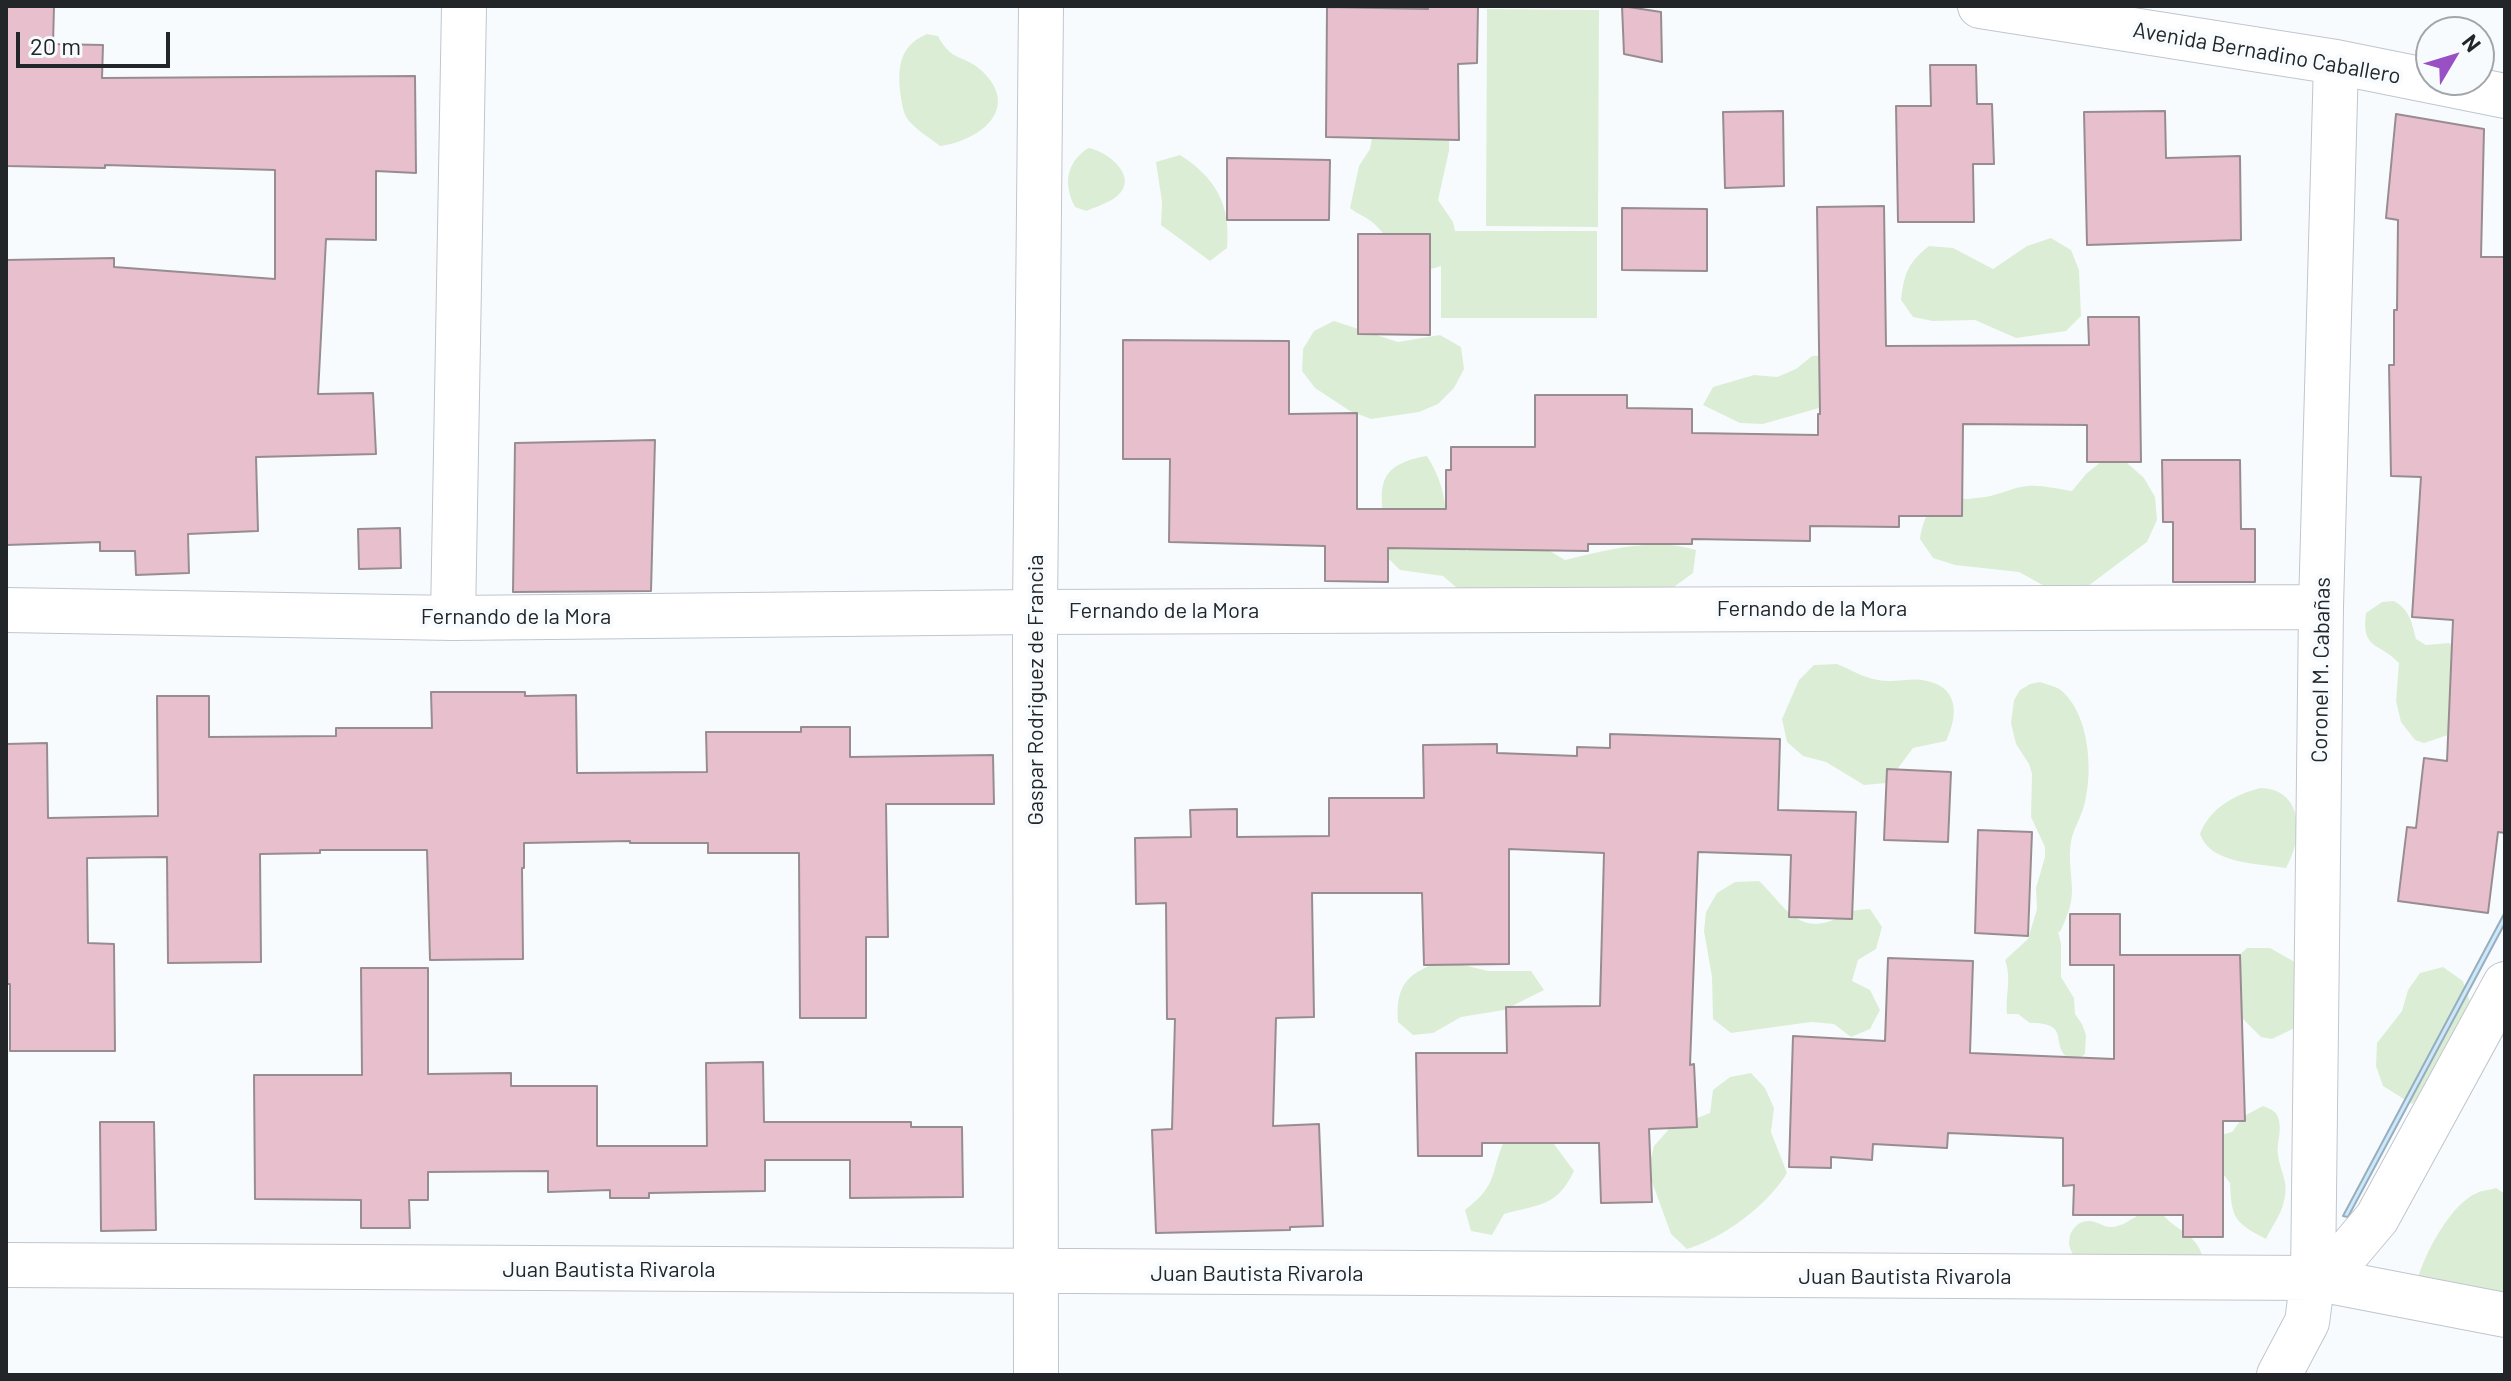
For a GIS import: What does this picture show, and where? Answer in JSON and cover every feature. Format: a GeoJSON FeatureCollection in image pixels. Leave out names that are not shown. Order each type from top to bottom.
{"type":"FeatureCollection","features":[{"type":"Feature","properties":{"kind":"street"},"geometry":{"type":"LineString","coordinates":[[453,618],[464,6]]}},
{"type":"Feature","properties":{"kind":"street","name":"Gaspar Rodriguez de Francia"},"geometry":{"type":"LineString","coordinates":[[1036,1375],[1035,612],[1041,6]]}},
{"type":"Feature","properties":{"kind":"street","name":"Avenida Bernadino Caballero"},"geometry":{"type":"LineString","coordinates":[[1980,6],[2336,62],[2505,96]]}},
{"type":"Feature","properties":{"kind":"street","name":"Coronel M. Cabañas"},"geometry":{"type":"LineString","coordinates":[[2279,1375],[2307,1322],[2313,1278],[2321,607],[2336,62]]}},
{"type":"Feature","properties":{"kind":"street","name":"Fernando de la Mora"},"geometry":{"type":"LineString","coordinates":[[6,610],[453,618],[1035,612],[2321,607]]}},
{"type":"Feature","properties":{"kind":"street"},"geometry":{"type":"LineString","coordinates":[[2313,1278],[2344,1257],[2377,1218],[2505,984]]}},
{"type":"Feature","properties":{"kind":"street","name":"Juan Bautista Rivarola"},"geometry":{"type":"LineString","coordinates":[[6,1265],[2313,1278],[2505,1315]]}},
{"type":"Feature","properties":{"kind":"green space"},"geometry":{"type":"Polygon","coordinates":[[[1487,9],[1599,10],[1598,227],[1486,226],[1487,9]]]}},
{"type":"Feature","properties":{"kind":"green space"},"geometry":{"type":"Polygon","coordinates":[[[927,34],[938,36],[953,54],[982,71],[998,98],[997,110],[981,130],[969,138],[940,146],[908,119],[900,88],[900,69],[905,52],[917,39],[927,34]]]}},
{"type":"Feature","properties":{"kind":"green space"},"geometry":{"type":"Polygon","coordinates":[[[1449,103],[1449,151],[1438,200],[1453,222],[1455,231],[1597,231],[1597,318],[1441,318],[1441,266],[1429,269],[1410,263],[1372,222],[1350,208],[1359,166],[1370,149],[1374,127],[1449,103]]]}},
{"type":"Feature","properties":{"kind":"green space"},"geometry":{"type":"Polygon","coordinates":[[[1088,148],[1104,154],[1119,166],[1125,182],[1123,190],[1116,197],[1086,211],[1075,207],[1068,182],[1075,160],[1088,148]]]}},
{"type":"Feature","properties":{"kind":"green space"},"geometry":{"type":"Polygon","coordinates":[[[1180,155],[1212,183],[1223,206],[1228,233],[1227,248],[1210,261],[1161,225],[1162,202],[1156,162],[1180,155]]]}},
{"type":"Feature","properties":{"kind":"green space"},"geometry":{"type":"Polygon","coordinates":[[[2051,238],[2071,250],[2079,270],[2081,316],[2066,331],[2016,338],[1975,320],[1933,321],[1913,317],[1901,300],[1908,269],[1929,246],[1953,248],[1993,269],[2027,246],[2051,238]]]}},
{"type":"Feature","properties":{"kind":"green space"},"geometry":{"type":"Polygon","coordinates":[[[1334,321],[1398,342],[1440,335],[1461,347],[1464,369],[1454,388],[1438,404],[1419,412],[1371,419],[1350,411],[1315,388],[1302,371],[1303,349],[1314,331],[1334,321]]]}},
{"type":"Feature","properties":{"kind":"green space"},"geometry":{"type":"Polygon","coordinates":[[[1833,355],[1826,406],[1763,424],[1740,423],[1703,405],[1713,387],[1754,375],[1777,377],[1796,369],[1812,356],[1833,355]]]}},
{"type":"Feature","properties":{"kind":"green space"},"geometry":{"type":"Polygon","coordinates":[[[1427,456],[1441,487],[1448,543],[1467,551],[1487,542],[1528,538],[1565,560],[1630,546],[1680,546],[1696,550],[1693,573],[1660,597],[1458,589],[1443,576],[1400,570],[1385,555],[1382,491],[1392,469],[1406,461],[1427,456]]]}},
{"type":"Feature","properties":{"kind":"green space"},"geometry":{"type":"Polygon","coordinates":[[[2102,461],[2126,462],[2144,478],[2155,497],[2157,520],[2147,542],[2080,592],[2059,594],[2019,572],[1955,565],[1933,558],[1920,539],[1928,514],[1942,503],[1990,496],[2028,486],[2072,491],[2102,461]]]}},
{"type":"Feature","properties":{"kind":"green space"},"geometry":{"type":"Polygon","coordinates":[[[2394,601],[2407,613],[2416,639],[2426,645],[2449,643],[2458,649],[2451,734],[2424,743],[2415,740],[2401,722],[2396,701],[2399,663],[2373,644],[2366,633],[2366,613],[2382,602],[2394,601]]]}},
{"type":"Feature","properties":{"kind":"green space"},"geometry":{"type":"Polygon","coordinates":[[[1837,664],[1873,679],[1922,680],[1943,688],[1953,702],[1954,711],[1946,741],[1913,748],[1887,783],[1864,785],[1826,762],[1803,756],[1787,742],[1782,719],[1799,680],[1814,665],[1837,664]]]}},
{"type":"Feature","properties":{"kind":"green space"},"geometry":{"type":"Polygon","coordinates":[[[2040,682],[2061,690],[2072,702],[2087,744],[2089,774],[2085,802],[2070,848],[2071,902],[2058,931],[2061,977],[2074,998],[2075,1014],[2086,1035],[2085,1054],[2075,1061],[2062,1051],[2057,1032],[2052,1027],[2030,1023],[2018,1014],[2007,1014],[2008,974],[2005,960],[2028,939],[2037,909],[2036,888],[2045,857],[2045,847],[2031,817],[2032,774],[2016,744],[2011,723],[2014,700],[2020,690],[2040,682]]]}},
{"type":"Feature","properties":{"kind":"green space"},"geometry":{"type":"Polygon","coordinates":[[[2260,788],[2285,797],[2296,818],[2295,843],[2286,868],[2225,857],[2214,852],[2200,834],[2210,817],[2224,804],[2260,788]]]}},
{"type":"Feature","properties":{"kind":"green space"},"geometry":{"type":"Polygon","coordinates":[[[1759,881],[1791,914],[1809,923],[1820,923],[1850,912],[1870,909],[1882,927],[1876,949],[1858,960],[1852,981],[1870,990],[1880,1010],[1870,1029],[1851,1037],[1834,1024],[1811,1022],[1731,1033],[1713,1019],[1712,977],[1704,931],[1706,912],[1717,893],[1735,882],[1759,881]]]}},
{"type":"Feature","properties":{"kind":"green space"},"geometry":{"type":"Polygon","coordinates":[[[2247,948],[2270,948],[2300,965],[2299,1026],[2272,1039],[2261,1037],[2238,1014],[2232,962],[2247,948]]]}},
{"type":"Feature","properties":{"kind":"green space"},"geometry":{"type":"Polygon","coordinates":[[[1443,960],[1488,971],[1531,971],[1544,990],[1504,1010],[1461,1017],[1433,1033],[1413,1035],[1398,1022],[1402,989],[1413,975],[1443,960]]]}},
{"type":"Feature","properties":{"kind":"green space"},"geometry":{"type":"Polygon","coordinates":[[[2443,967],[2463,981],[2470,1002],[2429,1086],[2412,1104],[2383,1086],[2376,1066],[2377,1043],[2402,1011],[2408,990],[2420,973],[2443,967]]]}},
{"type":"Feature","properties":{"kind":"green space"},"geometry":{"type":"Polygon","coordinates":[[[1751,1073],[1765,1088],[1774,1108],[1771,1132],[1787,1173],[1768,1197],[1743,1219],[1715,1237],[1687,1249],[1671,1234],[1648,1171],[1654,1146],[1669,1129],[1710,1113],[1713,1090],[1730,1077],[1751,1073]]]}},
{"type":"Feature","properties":{"kind":"green space"},"geometry":{"type":"Polygon","coordinates":[[[2263,1106],[2278,1117],[2278,1155],[2286,1190],[2282,1209],[2266,1239],[2237,1218],[2230,1183],[2224,1175],[2213,1174],[2210,1138],[2232,1132],[2244,1116],[2263,1106]]]}},
{"type":"Feature","properties":{"kind":"green space"},"geometry":{"type":"Polygon","coordinates":[[[1548,1136],[1574,1171],[1561,1192],[1546,1202],[1504,1214],[1492,1235],[1471,1231],[1465,1210],[1489,1185],[1505,1139],[1548,1136]]]}},
{"type":"Feature","properties":{"kind":"green space"},"geometry":{"type":"Polygon","coordinates":[[[2496,1188],[2505,1194],[2505,1297],[2417,1282],[2432,1245],[2458,1207],[2481,1191],[2496,1188]]]}},
{"type":"Feature","properties":{"kind":"green space"},"geometry":{"type":"Polygon","coordinates":[[[2142,1213],[2163,1215],[2195,1242],[2202,1255],[2195,1263],[2088,1274],[2070,1248],[2069,1238],[2076,1226],[2089,1221],[2113,1227],[2142,1213]]]}},
{"type":"Feature","properties":{"kind":"water"},"geometry":{"type":"Polygon","coordinates":[[[2505,912],[2505,923],[2348,1217],[2343,1216],[2505,912]]]}},
{"type":"Feature","properties":{"kind":"building"},"geometry":{"type":"Polygon","coordinates":[[[6,6],[54,6],[53,44],[103,45],[102,78],[415,76],[416,173],[376,171],[376,240],[326,239],[318,394],[373,393],[376,454],[256,457],[258,531],[188,534],[189,573],[136,575],[135,551],[100,551],[100,542],[6,545],[6,260],[114,258],[114,267],[275,279],[275,170],[105,165],[105,168],[6,166],[6,6]]]}},
{"type":"Feature","properties":{"kind":"building"},"geometry":{"type":"Polygon","coordinates":[[[1428,6],[1478,6],[1477,63],[1458,64],[1459,140],[1326,137],[1327,7],[1428,9],[1428,6]]]}},
{"type":"Feature","properties":{"kind":"building"},"geometry":{"type":"Polygon","coordinates":[[[1622,6],[1661,12],[1662,62],[1624,54],[1622,6]]]}},
{"type":"Feature","properties":{"kind":"building"},"geometry":{"type":"Polygon","coordinates":[[[1930,65],[1976,65],[1977,104],[1992,104],[1994,164],[1973,164],[1974,222],[1898,222],[1896,106],[1931,106],[1930,65]]]}},
{"type":"Feature","properties":{"kind":"building"},"geometry":{"type":"Polygon","coordinates":[[[1783,111],[1784,186],[1725,188],[1723,112],[1783,111]]]}},
{"type":"Feature","properties":{"kind":"building"},"geometry":{"type":"Polygon","coordinates":[[[2165,111],[2166,158],[2240,156],[2241,240],[2087,245],[2084,112],[2165,111]]]}},
{"type":"Feature","properties":{"kind":"building"},"geometry":{"type":"Polygon","coordinates":[[[2396,114],[2484,129],[2481,257],[2505,257],[2505,833],[2498,832],[2488,913],[2398,901],[2407,827],[2416,828],[2424,758],[2447,761],[2453,620],[2412,617],[2421,477],[2391,476],[2389,365],[2394,365],[2398,220],[2386,218],[2396,114]]]}},
{"type":"Feature","properties":{"kind":"building"},"geometry":{"type":"Polygon","coordinates":[[[1227,158],[1330,160],[1329,220],[1227,220],[1227,158]]]}},
{"type":"Feature","properties":{"kind":"building"},"geometry":{"type":"Polygon","coordinates":[[[1884,206],[1886,346],[2089,345],[2088,317],[2139,317],[2141,462],[2087,462],[2087,425],[1963,424],[1962,516],[1899,516],[1899,527],[1810,526],[1810,541],[1692,539],[1692,544],[1588,544],[1588,551],[1388,548],[1388,582],[1325,581],[1325,546],[1169,542],[1170,459],[1123,459],[1123,340],[1289,341],[1289,414],[1357,413],[1357,509],[1446,509],[1446,470],[1451,470],[1451,447],[1535,447],[1535,395],[1627,395],[1627,408],[1692,409],[1692,433],[1818,435],[1817,207],[1884,206]]]}},
{"type":"Feature","properties":{"kind":"building"},"geometry":{"type":"Polygon","coordinates":[[[1622,208],[1707,209],[1707,271],[1622,270],[1622,208]]]}},
{"type":"Feature","properties":{"kind":"building"},"geometry":{"type":"Polygon","coordinates":[[[1358,234],[1430,234],[1430,335],[1358,334],[1358,234]]]}},
{"type":"Feature","properties":{"kind":"building"},"geometry":{"type":"Polygon","coordinates":[[[655,440],[651,591],[513,592],[515,443],[655,440]]]}},
{"type":"Feature","properties":{"kind":"building"},"geometry":{"type":"Polygon","coordinates":[[[2162,460],[2240,460],[2241,529],[2255,529],[2255,582],[2173,582],[2173,522],[2163,522],[2162,460]]]}},
{"type":"Feature","properties":{"kind":"building"},"geometry":{"type":"Polygon","coordinates":[[[400,528],[401,568],[359,569],[358,529],[400,528]]]}},
{"type":"Feature","properties":{"kind":"building"},"geometry":{"type":"Polygon","coordinates":[[[431,692],[576,695],[577,773],[707,772],[706,732],[801,732],[801,727],[850,727],[850,757],[993,755],[994,804],[886,804],[888,937],[866,937],[866,1018],[800,1018],[799,853],[708,853],[708,843],[524,843],[523,959],[430,960],[427,850],[320,850],[320,853],[260,854],[261,962],[168,963],[167,857],[87,858],[88,943],[114,944],[115,1051],[10,1051],[10,984],[6,984],[6,744],[47,743],[48,818],[158,816],[157,696],[209,696],[209,737],[336,736],[336,728],[432,728],[431,692]]]}},
{"type":"Feature","properties":{"kind":"building"},"geometry":{"type":"Polygon","coordinates":[[[1610,734],[1780,739],[1778,810],[1856,812],[1852,919],[1789,917],[1791,855],[1698,852],[1690,1065],[1694,1064],[1697,1127],[1649,1129],[1652,1202],[1601,1203],[1599,1143],[1482,1143],[1482,1156],[1418,1156],[1416,1053],[1507,1053],[1506,1007],[1600,1006],[1604,853],[1509,849],[1509,964],[1424,965],[1422,893],[1312,893],[1314,1017],[1276,1018],[1273,1126],[1319,1124],[1323,1226],[1290,1227],[1290,1230],[1156,1233],[1152,1130],[1172,1129],[1175,1019],[1167,1019],[1166,903],[1136,904],[1135,838],[1191,837],[1190,810],[1237,809],[1237,837],[1329,836],[1329,798],[1424,798],[1423,745],[1497,744],[1497,753],[1577,756],[1577,747],[1610,748],[1610,734]]]}},
{"type":"Feature","properties":{"kind":"building"},"geometry":{"type":"Polygon","coordinates":[[[1887,769],[1951,772],[1948,842],[1884,840],[1887,769]]]}},
{"type":"Feature","properties":{"kind":"building"},"geometry":{"type":"Polygon","coordinates":[[[1978,830],[2032,832],[2028,936],[1975,933],[1978,830]]]}},
{"type":"Feature","properties":{"kind":"building"},"geometry":{"type":"Polygon","coordinates":[[[2070,914],[2120,914],[2120,955],[2240,955],[2245,1121],[2223,1121],[2223,1237],[2183,1237],[2183,1215],[2073,1215],[2074,1185],[2063,1186],[2063,1138],[1948,1133],[1947,1148],[1873,1144],[1872,1160],[1831,1157],[1831,1168],[1789,1167],[1793,1036],[1885,1041],[1888,958],[1973,961],[1970,1053],[2114,1059],[2114,965],[2070,965],[2070,914]]]}},
{"type":"Feature","properties":{"kind":"building"},"geometry":{"type":"Polygon","coordinates":[[[361,968],[428,968],[428,1074],[511,1073],[511,1086],[597,1086],[597,1146],[707,1146],[706,1063],[763,1062],[764,1122],[911,1122],[911,1127],[962,1127],[963,1197],[850,1198],[850,1160],[765,1160],[765,1191],[649,1193],[649,1198],[610,1198],[610,1190],[548,1192],[548,1171],[428,1172],[428,1200],[409,1200],[410,1228],[361,1228],[361,1200],[255,1199],[254,1075],[362,1075],[361,968]]]}},
{"type":"Feature","properties":{"kind":"building"},"geometry":{"type":"Polygon","coordinates":[[[100,1122],[154,1122],[156,1230],[101,1231],[100,1122]]]}}]}
